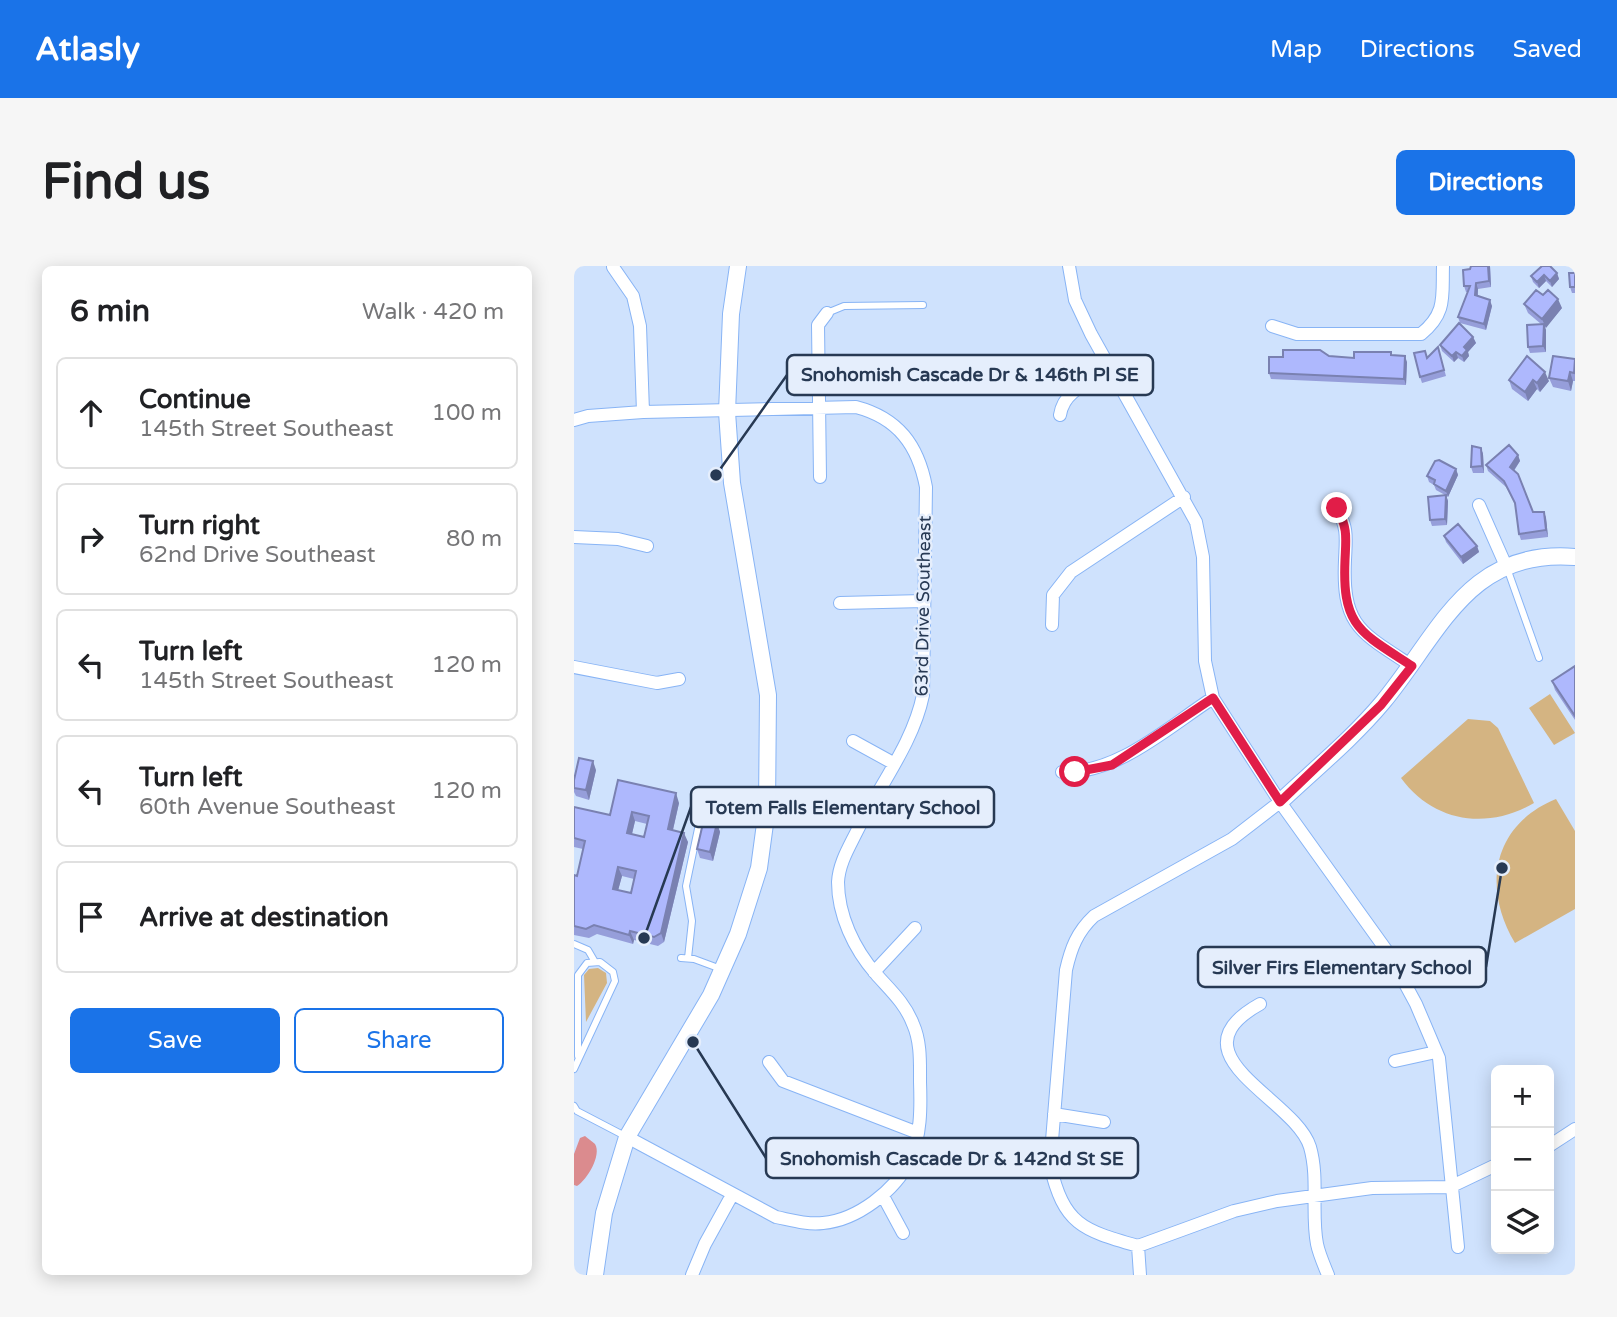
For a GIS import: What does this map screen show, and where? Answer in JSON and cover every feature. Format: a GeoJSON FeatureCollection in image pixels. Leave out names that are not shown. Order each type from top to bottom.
{"type":"FeatureCollection","features":[{"type":"Feature","properties":{"kind":"street"},"geometry":{"type":"LineString","coordinates":[[595,1275],[604,1213],[627,1137],[711,995],[738,934],[759,868],[767,809],[770,751],[768,695],[732,484],[727,412],[731,314],[738,266]]}},
{"type":"Feature","properties":{"kind":"street"},"geometry":{"type":"LineString","coordinates":[[1069,266],[1075,299],[1111,371],[1196,522],[1203,557],[1205,661],[1213,698],[1280,802],[1389,954],[1416,1004],[1436,1052],[1458,1247]]}},
{"type":"Feature","properties":{"kind":"street"},"geometry":{"type":"LineString","coordinates":[[1272,326],[1297,334],[1421,334],[1436,323],[1442,307],[1443,266]]}},
{"type":"Feature","properties":{"kind":"street"},"geometry":{"type":"LineString","coordinates":[[613,267],[633,296],[640,326],[643,412]]}},
{"type":"Feature","properties":{"kind":"street"},"geometry":{"type":"LineString","coordinates":[[820,477],[818,326],[827,313]]}},
{"type":"Feature","properties":{"kind":"street"},"geometry":{"type":"LineString","coordinates":[[1060,415],[1062,402],[1070,392],[1111,371]]}},
{"type":"Feature","properties":{"kind":"street"},"geometry":{"type":"LineString","coordinates":[[574,420],[588,416],[643,412],[727,412],[819,407]]}},
{"type":"Feature","properties":{"kind":"street","name":"63rd Drive Southeast"},"geometry":{"type":"LineString","coordinates":[[732,1195],[776,1217],[824,1224],[854,1213],[883,1196],[909,1161],[918,1133],[919,1042],[901,1001],[874,972],[850,936],[838,883],[840,865],[893,762],[918,720],[923,695],[926,486],[921,461],[898,428],[883,417],[856,407],[819,407]]}},
{"type":"Feature","properties":{"kind":"street"},"geometry":{"type":"LineString","coordinates":[[1052,625],[1053,595],[1071,572],[1184,497]]}},
{"type":"Feature","properties":{"kind":"street"},"geometry":{"type":"LineString","coordinates":[[1479,505],[1506,566]]}},
{"type":"Feature","properties":{"kind":"street"},"geometry":{"type":"LineString","coordinates":[[1337,508],[1347,527],[1344,592],[1347,609],[1375,643],[1412,666]]}},
{"type":"Feature","properties":{"kind":"street"},"geometry":{"type":"LineString","coordinates":[[574,537],[618,539],[647,546]]}},
{"type":"Feature","properties":{"kind":"street"},"geometry":{"type":"LineString","coordinates":[[1491,1167],[1450,1187],[1372,1188],[1315,1195],[1234,1211],[1138,1246],[1088,1230],[1078,1225],[1065,1208],[1056,1191],[1050,1165],[1066,970],[1072,945],[1081,929],[1094,916],[1232,839],[1280,802],[1381,705],[1412,666],[1446,615],[1469,589],[1506,566],[1539,558],[1575,557]]}},
{"type":"Feature","properties":{"kind":"street"},"geometry":{"type":"LineString","coordinates":[[840,603],[924,601]]}},
{"type":"Feature","properties":{"kind":"street"},"geometry":{"type":"LineString","coordinates":[[574,667],[657,683],[679,679]]}},
{"type":"Feature","properties":{"kind":"street"},"geometry":{"type":"LineString","coordinates":[[1062,772],[1091,771],[1112,765],[1213,698]]}},
{"type":"Feature","properties":{"kind":"street"},"geometry":{"type":"LineString","coordinates":[[853,741],[893,762]]}},
{"type":"Feature","properties":{"kind":"street"},"geometry":{"type":"LineString","coordinates":[[874,972],[915,928]]}},
{"type":"Feature","properties":{"kind":"street"},"geometry":{"type":"LineString","coordinates":[[1260,1004],[1244,1013],[1230,1030],[1226,1045],[1231,1062],[1295,1125],[1310,1146],[1317,1244],[1328,1275]]}},
{"type":"Feature","properties":{"kind":"street"},"geometry":{"type":"LineString","coordinates":[[1395,1061],[1436,1052]]}},
{"type":"Feature","properties":{"kind":"street"},"geometry":{"type":"LineString","coordinates":[[769,1062],[783,1081],[918,1133]]}},
{"type":"Feature","properties":{"kind":"street"},"geometry":{"type":"LineString","coordinates":[[1054,1114],[1104,1122]]}},
{"type":"Feature","properties":{"kind":"street"},"geometry":{"type":"LineString","coordinates":[[1554,1143],[1575,1129]]}},
{"type":"Feature","properties":{"kind":"street"},"geometry":{"type":"LineString","coordinates":[[627,1137],[732,1195],[705,1244],[692,1275]]}},
{"type":"Feature","properties":{"kind":"street"},"geometry":{"type":"LineString","coordinates":[[883,1196],[903,1233]]}},
{"type":"Feature","properties":{"kind":"street"},"geometry":{"type":"LineString","coordinates":[[1138,1246],[1140,1275]]}},
{"type":"Feature","properties":{"kind":"lane"},"geometry":{"type":"LineString","coordinates":[[827,313],[844,306],[923,305]]}},
{"type":"Feature","properties":{"kind":"lane"},"geometry":{"type":"LineString","coordinates":[[1506,566],[1539,658]]}},
{"type":"Feature","properties":{"kind":"lane"},"geometry":{"type":"LineString","coordinates":[[700,819],[686,886],[692,921],[684,958],[723,969]]}},
{"type":"Feature","properties":{"kind":"lane"},"geometry":{"type":"LineString","coordinates":[[574,943],[588,950],[595,962]]}},
{"type":"Feature","properties":{"kind":"lane"},"geometry":{"type":"LineString","coordinates":[[574,1069],[615,981],[610,968],[595,962],[587,963],[580,969],[577,987],[578,1056]]}},
{"type":"Feature","properties":{"kind":"lane"},"geometry":{"type":"LineString","coordinates":[[574,964],[580,969]]}},
{"type":"Feature","properties":{"kind":"lane"},"geometry":{"type":"LineString","coordinates":[[574,1106],[577,1111],[627,1137]]}},
{"type":"Feature","properties":{"kind":"shaded area"},"geometry":{"type":"Polygon","coordinates":[[[1550,694],[1575,733],[1554,745],[1529,708],[1550,694]]]}},
{"type":"Feature","properties":{"kind":"shaded area"},"geometry":{"type":"Polygon","coordinates":[[[1468,719],[1490,721],[1498,728],[1534,803],[1498,817],[1463,818],[1429,805],[1401,778],[1468,719]]]}},
{"type":"Feature","properties":{"kind":"shaded area"},"geometry":{"type":"Polygon","coordinates":[[[1556,799],[1575,831],[1575,909],[1515,943],[1498,901],[1499,860],[1506,841],[1518,825],[1535,810],[1556,799]]]}},
{"type":"Feature","properties":{"kind":"shaded area"},"geometry":{"type":"Polygon","coordinates":[[[598,968],[606,973],[607,983],[586,1022],[584,975],[589,969],[598,968]]]}},
{"type":"Feature","properties":{"kind":"shaded area"},"geometry":{"type":"Polygon","coordinates":[[[585,1136],[595,1144],[597,1154],[589,1173],[577,1186],[574,1185],[574,1154],[580,1138],[585,1136]]]}},
{"type":"Feature","properties":{"kind":"building"},"geometry":{"type":"Polygon","coordinates":[[[1471,266],[1488,266],[1489,281],[1476,283],[1475,295],[1490,300],[1484,324],[1458,317],[1470,286],[1464,286],[1463,270],[1470,269],[1471,266]]]}},
{"type":"Feature","properties":{"kind":"building"},"geometry":{"type":"Polygon","coordinates":[[[1542,266],[1550,266],[1557,273],[1550,281],[1544,275],[1537,282],[1531,276],[1542,266]]]}},
{"type":"Feature","properties":{"kind":"building"},"geometry":{"type":"Polygon","coordinates":[[[1569,273],[1575,273],[1575,287],[1570,287],[1569,273]]]}},
{"type":"Feature","properties":{"kind":"building"},"geometry":{"type":"Polygon","coordinates":[[[1536,290],[1543,295],[1548,290],[1558,299],[1542,319],[1524,304],[1536,290]]]}},
{"type":"Feature","properties":{"kind":"building"},"geometry":{"type":"Polygon","coordinates":[[[1459,323],[1473,337],[1464,347],[1467,350],[1462,356],[1456,352],[1452,356],[1440,345],[1459,323]]]}},
{"type":"Feature","properties":{"kind":"building"},"geometry":{"type":"Polygon","coordinates":[[[1544,324],[1543,346],[1528,347],[1527,325],[1544,324]]]}},
{"type":"Feature","properties":{"kind":"building"},"geometry":{"type":"Polygon","coordinates":[[[1438,347],[1444,370],[1420,377],[1414,353],[1425,351],[1427,358],[1438,347]]]}},
{"type":"Feature","properties":{"kind":"building"},"geometry":{"type":"Polygon","coordinates":[[[1283,350],[1320,350],[1329,356],[1354,358],[1354,352],[1391,352],[1391,355],[1405,356],[1404,379],[1269,373],[1269,357],[1283,357],[1283,350]]]}},
{"type":"Feature","properties":{"kind":"building"},"geometry":{"type":"Polygon","coordinates":[[[1527,356],[1545,372],[1537,383],[1533,380],[1525,392],[1509,380],[1527,356]]]}},
{"type":"Feature","properties":{"kind":"building"},"geometry":{"type":"Polygon","coordinates":[[[1553,356],[1575,359],[1574,373],[1570,372],[1568,381],[1549,378],[1553,356]]]}},
{"type":"Feature","properties":{"kind":"building"},"geometry":{"type":"Polygon","coordinates":[[[1509,445],[1518,455],[1510,467],[1518,474],[1533,512],[1544,512],[1546,530],[1519,534],[1515,503],[1504,481],[1486,465],[1509,445]]]}},
{"type":"Feature","properties":{"kind":"building"},"geometry":{"type":"Polygon","coordinates":[[[1472,446],[1481,448],[1482,466],[1471,467],[1472,446]]]}},
{"type":"Feature","properties":{"kind":"building"},"geometry":{"type":"Polygon","coordinates":[[[1439,460],[1456,469],[1446,491],[1427,476],[1435,461],[1439,460]]]}},
{"type":"Feature","properties":{"kind":"building"},"geometry":{"type":"Polygon","coordinates":[[[1446,495],[1445,519],[1430,520],[1428,497],[1446,495]]]}},
{"type":"Feature","properties":{"kind":"building"},"geometry":{"type":"Polygon","coordinates":[[[1458,524],[1477,546],[1461,557],[1444,536],[1458,524]]]}},
{"type":"Feature","properties":{"kind":"building"},"geometry":{"type":"Polygon","coordinates":[[[1575,666],[1575,716],[1552,681],[1575,666]]]}},
{"type":"Feature","properties":{"kind":"building"},"geometry":{"type":"Polygon","coordinates":[[[579,758],[593,761],[586,790],[574,788],[579,758]]]}},
{"type":"Feature","properties":{"kind":"building"},"geometry":{"type":"Polygon","coordinates":[[[618,780],[676,793],[668,829],[684,833],[661,933],[654,937],[630,931],[629,935],[594,925],[586,929],[574,926],[574,875],[577,876],[585,841],[574,838],[574,807],[610,815],[618,780]],[[632,812],[627,833],[644,837],[649,816],[632,812]],[[618,867],[613,889],[631,893],[636,871],[618,867]]]}},
{"type":"Feature","properties":{"kind":"building"},"geometry":{"type":"Polygon","coordinates":[[[704,819],[717,823],[710,852],[697,849],[704,819]]]}},
{"type":"Feature","properties":{"kind":"place","name":"Snohomish Cascade Dr & 146th Pl SE"},"geometry":{"type":"Point","coordinates":[716,475]}},
{"type":"Feature","properties":{"kind":"place","name":"Silver Firs Elementary School"},"geometry":{"type":"Point","coordinates":[1502,868]}},
{"type":"Feature","properties":{"kind":"place","name":"Totem Falls Elementary School"},"geometry":{"type":"Point","coordinates":[644,938]}},
{"type":"Feature","properties":{"kind":"place","name":"Snohomish Cascade Dr & 142nd St SE"},"geometry":{"type":"Point","coordinates":[693,1042]}},
{"type":"Feature","properties":{"kind":"route"},"geometry":{"type":"LineString","coordinates":[[1075,772],[1112,765],[1213,698],[1229,727],[1280,802],[1381,705],[1412,666],[1375,643],[1347,609],[1344,592],[1347,527],[1337,508]]}}]}
